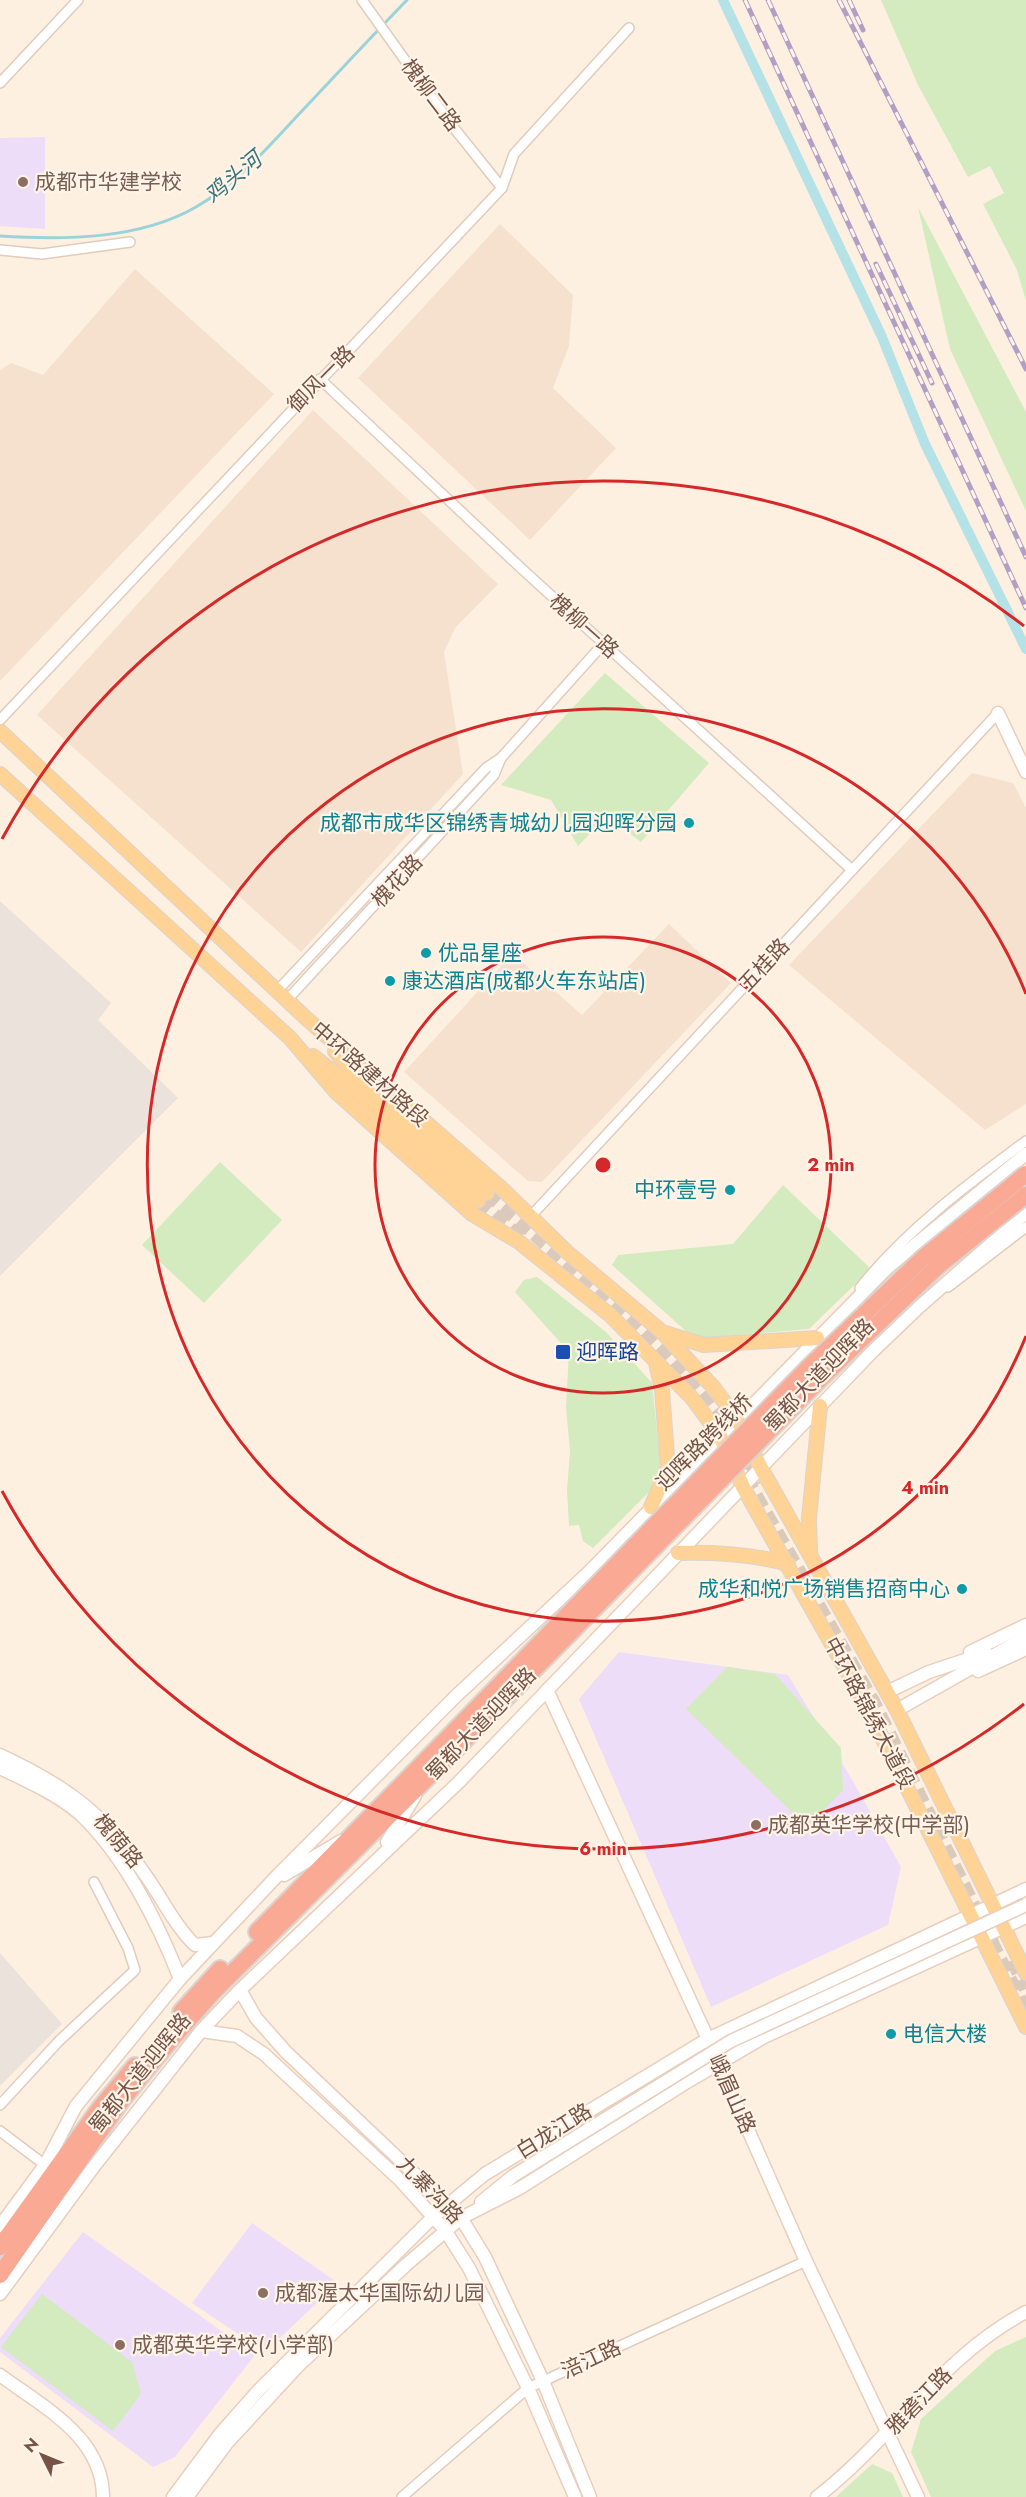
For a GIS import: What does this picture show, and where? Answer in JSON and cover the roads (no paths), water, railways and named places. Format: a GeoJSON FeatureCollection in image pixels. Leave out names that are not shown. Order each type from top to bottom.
{"type":"FeatureCollection","features":[{"type":"Feature","properties":{"kind":"highway","name":"迎晖路跨线桥"},"geometry":{"type":"LineString","coordinates":[[432,1767],[818,1358],[923,1258],[1026,1174]]}},
{"type":"Feature","properties":{"kind":"highway","name":"迎晖路跨线桥"},"geometry":{"type":"LineString","coordinates":[[432,1767],[821,1378],[938,1266],[1026,1195]]}},
{"type":"Feature","properties":{"kind":"highway","name":"蜀都大道迎晖路"},"geometry":{"type":"LineString","coordinates":[[0,2247],[100,2108],[201,1987],[350,1835],[432,1767]]}},
{"type":"Feature","properties":{"kind":"highway","name":"蜀都大道迎晖路"},"geometry":{"type":"LineString","coordinates":[[0,2275],[122,2101],[169,2042],[213,1992],[432,1767]]}},
{"type":"Feature","properties":{"kind":"main road"},"geometry":{"type":"LineString","coordinates":[[998,713],[1026,772]]}},
{"type":"Feature","properties":{"kind":"main road","name":"中环路建材路段"},"geometry":{"type":"LineString","coordinates":[[0,731],[307,1019],[531,1216],[567,1252],[661,1331],[714,1388],[737,1419]]}},
{"type":"Feature","properties":{"kind":"main road","name":"中环路建材路段"},"geometry":{"type":"LineString","coordinates":[[0,774],[290,1038],[336,1092],[472,1214],[519,1242],[610,1315],[692,1398],[720,1436]]}},
{"type":"Feature","properties":{"kind":"main road"},"geometry":{"type":"LineString","coordinates":[[290,1038],[483,1197],[353,1072],[307,1019]]}},
{"type":"Feature","properties":{"kind":"main road","name":"蜀都大道迎晖路"},"geometry":{"type":"LineString","coordinates":[[0,2226],[45,2165],[76,2106],[180,1979],[271,1882],[456,1696],[588,1572],[887,1268],[1026,1154]]}},
{"type":"Feature","properties":{"kind":"main road","name":"蜀都大道迎晖路"},"geometry":{"type":"LineString","coordinates":[[0,2294],[95,2165],[201,2031],[378,1856],[459,1782],[872,1352],[919,1307],[1026,1213]]}},
{"type":"Feature","properties":{"kind":"main road"},"geometry":{"type":"LineString","coordinates":[[838,1317],[832,1330],[833,1339],[840,1349],[850,1356],[861,1356],[872,1352]]}},
{"type":"Feature","properties":{"kind":"main road"},"geometry":{"type":"LineString","coordinates":[[661,1331],[704,1346],[817,1338]]}},
{"type":"Feature","properties":{"kind":"main road"},"geometry":{"type":"LineString","coordinates":[[651,1507],[668,1468],[662,1390],[655,1360]]}},
{"type":"Feature","properties":{"kind":"main road"},"geometry":{"type":"LineString","coordinates":[[810,1554],[809,1518],[820,1406]]}},
{"type":"Feature","properties":{"kind":"main road","name":"中环路锦绣大道段"},"geometry":{"type":"LineString","coordinates":[[737,1419],[761,1468],[897,1710],[1005,1926],[1026,1973]]}},
{"type":"Feature","properties":{"kind":"main road","name":"中环路锦绣大道段"},"geometry":{"type":"LineString","coordinates":[[720,1436],[743,1487],[865,1702],[983,1936],[1026,2027]]}},
{"type":"Feature","properties":{"kind":"main road"},"geometry":{"type":"LineString","coordinates":[[678,1553],[705,1552],[762,1557],[788,1564]]}},
{"type":"Feature","properties":{"kind":"main road"},"geometry":{"type":"LineString","coordinates":[[588,1572],[611,1565],[624,1572],[632,1585],[626,1608]]}},
{"type":"Feature","properties":{"kind":"main road"},"geometry":{"type":"LineString","coordinates":[[887,1692],[1026,1625]]}},
{"type":"Feature","properties":{"kind":"main road"},"geometry":{"type":"LineString","coordinates":[[929,1671],[1004,1647],[1026,1637]]}},
{"type":"Feature","properties":{"kind":"main road"},"geometry":{"type":"LineString","coordinates":[[928,1694],[1004,1647]]}},
{"type":"Feature","properties":{"kind":"main road"},"geometry":{"type":"LineString","coordinates":[[897,1710],[1026,1649]]}},
{"type":"Feature","properties":{"kind":"main road","name":"峨眉山路"},"geometry":{"type":"LineString","coordinates":[[547,1690],[708,2039],[806,2261],[889,2431],[918,2497]]}},
{"type":"Feature","properties":{"kind":"main road","name":"槐荫路"},"geometry":{"type":"LineString","coordinates":[[0,1755],[71,1792],[92,1809],[142,1869],[185,1935],[195,1945],[213,1943]]}},
{"type":"Feature","properties":{"kind":"main road"},"geometry":{"type":"LineString","coordinates":[[378,1856],[432,1767]]}},
{"type":"Feature","properties":{"kind":"main road","name":"槐荫路"},"geometry":{"type":"LineString","coordinates":[[0,1768],[57,1798],[79,1813],[105,1840],[121,1863],[168,1948],[180,1979]]}},
{"type":"Feature","properties":{"kind":"main road"},"geometry":{"type":"LineString","coordinates":[[271,1882],[350,1835]]}},
{"type":"Feature","properties":{"kind":"main road","name":"白龙江路"},"geometry":{"type":"LineString","coordinates":[[173,2497],[220,2434],[258,2391],[433,2217],[485,2174],[708,2039],[1026,1889]]}},
{"type":"Feature","properties":{"kind":"main road"},"geometry":{"type":"LineString","coordinates":[[461,2218],[513,2176],[732,2041],[1026,1905]]}},
{"type":"Feature","properties":{"kind":"main road","name":"白龙江路"},"geometry":{"type":"LineString","coordinates":[[187,2497],[227,2443],[299,2365],[445,2230],[461,2218],[520,2188],[764,2037],[1026,1917]]}},
{"type":"Feature","properties":{"kind":"main road","name":"九寨沟路"},"geometry":{"type":"LineString","coordinates":[[240,1990],[256,2018],[286,2052],[448,2203],[461,2218],[484,2257],[543,2381],[590,2497]]}},
{"type":"Feature","properties":{"kind":"main road","name":"九寨沟路"},"geometry":{"type":"LineString","coordinates":[[201,2031],[237,2036],[264,2054],[399,2179],[445,2230],[469,2268],[528,2388],[575,2497]]}},
{"type":"Feature","properties":{"kind":"main road","name":"雅砻江路"},"geometry":{"type":"LineString","coordinates":[[817,2497],[856,2464],[939,2378],[972,2348],[1001,2326],[1026,2312]]}},
{"type":"Feature","properties":{"kind":"main road"},"geometry":{"type":"LineString","coordinates":[[0,2375],[58,2417],[79,2436],[96,2461],[103,2481],[103,2497]]}},
{"type":"Feature","properties":{"kind":"street"},"geometry":{"type":"LineString","coordinates":[[0,83],[78,0]]}},
{"type":"Feature","properties":{"kind":"street","name":"槐柳二路"},"geometry":{"type":"LineString","coordinates":[[362,0],[502,188]]}},
{"type":"Feature","properties":{"kind":"street","name":"御风一路"},"geometry":{"type":"LineString","coordinates":[[0,720],[502,188],[514,154],[628,28]]}},
{"type":"Feature","properties":{"kind":"street"},"geometry":{"type":"LineString","coordinates":[[0,250],[42,254],[130,242]]}},
{"type":"Feature","properties":{"kind":"street","name":"槐柳一路"},"geometry":{"type":"LineString","coordinates":[[320,379],[603,644],[852,870]]}},
{"type":"Feature","properties":{"kind":"street","name":"槐花路"},"geometry":{"type":"LineString","coordinates":[[282,996],[494,775],[501,758],[603,644]]}},
{"type":"Feature","properties":{"kind":"street","name":"五桂路"},"geometry":{"type":"LineString","coordinates":[[531,1216],[998,713]]}},
{"type":"Feature","properties":{"kind":"street"},"geometry":{"type":"LineString","coordinates":[[838,1317],[874,1270],[895,1250],[963,1190],[1026,1141]]}},
{"type":"Feature","properties":{"kind":"street"},"geometry":{"type":"LineString","coordinates":[[919,1307],[970,1273],[1026,1227]]}},
{"type":"Feature","properties":{"kind":"street"},"geometry":{"type":"LineString","coordinates":[[0,2105],[59,2041],[135,1970],[128,1948],[94,1882]]}},
{"type":"Feature","properties":{"kind":"street"},"geometry":{"type":"LineString","coordinates":[[0,2131],[45,2165]]}},
{"type":"Feature","properties":{"kind":"street","name":"涪江路"},"geometry":{"type":"LineString","coordinates":[[402,2497],[528,2388],[806,2261]]}},
{"type":"Feature","properties":{"kind":"waterway","name":"鸡头河"},"geometry":{"type":"LineString","coordinates":[[0,236],[49,238],[126,232],[174,218],[196,207],[211,198],[252,164],[407,0]]}},
{"type":"Feature","properties":{"kind":"waterway"},"geometry":{"type":"LineString","coordinates":[[723,0],[882,337],[925,444],[1026,649]]}},
{"type":"Feature","properties":{"kind":"tunnel"},"geometry":{"type":"LineString","coordinates":[[487,1193],[600,1292],[671,1362],[734,1439],[762,1482]]}},
{"type":"Feature","properties":{"kind":"tunnel"},"geometry":{"type":"LineString","coordinates":[[478,1201],[522,1239]]}},
{"type":"Feature","properties":{"kind":"tunnel"},"geometry":{"type":"LineString","coordinates":[[735,1459],[874,1703],[1026,2012]]}},
{"type":"Feature","properties":{"kind":"tunnel"},"geometry":{"type":"LineString","coordinates":[[1013,1960],[1026,1989]]}},
{"type":"Feature","properties":{"kind":"railway"},"geometry":{"type":"LineString","coordinates":[[745,0],[1026,608]]}},
{"type":"Feature","properties":{"kind":"railway"},"geometry":{"type":"LineString","coordinates":[[768,0],[1026,557]]}},
{"type":"Feature","properties":{"kind":"railway"},"geometry":{"type":"LineString","coordinates":[[839,0],[1026,369]]}},
{"type":"Feature","properties":{"kind":"railway"},"geometry":{"type":"LineString","coordinates":[[849,0],[863,30]]}},
{"type":"Feature","properties":{"kind":"railway"},"geometry":{"type":"LineString","coordinates":[[876,264],[932,383]]}},
{"type":"Feature","properties":{"kind":"place","name":"成都市华建学校"},"geometry":{"type":"Point","coordinates":[23,182]}},
{"type":"Feature","properties":{"kind":"place","name":"成都市成华区锦绣青城幼儿园迎晖分园"},"geometry":{"type":"Point","coordinates":[689,823]}},
{"type":"Feature","properties":{"kind":"place","name":"优品星座"},"geometry":{"type":"Point","coordinates":[426,953]}},
{"type":"Feature","properties":{"kind":"place","name":"康达酒店(成都火车东站店)"},"geometry":{"type":"Point","coordinates":[390,981]}},
{"type":"Feature","properties":{"kind":"place","name":"中环壹号"},"geometry":{"type":"Point","coordinates":[730,1190]}},
{"type":"Feature","properties":{"kind":"place","name":"迎晖路"},"geometry":{"type":"Point","coordinates":[563,1352]}},
{"type":"Feature","properties":{"kind":"place","name":"成华和悦广场销售招商中心"},"geometry":{"type":"Point","coordinates":[962,1589]}},
{"type":"Feature","properties":{"kind":"place","name":"成都英华学校(中学部)"},"geometry":{"type":"Point","coordinates":[756,1825]}},
{"type":"Feature","properties":{"kind":"place","name":"电信大楼"},"geometry":{"type":"Point","coordinates":[891,2034]}},
{"type":"Feature","properties":{"kind":"place","name":"成都渥太华国际幼儿园"},"geometry":{"type":"Point","coordinates":[263,2293]}},
{"type":"Feature","properties":{"kind":"place","name":"成都英华学校(小学部)"},"geometry":{"type":"Point","coordinates":[120,2345]}}]}
